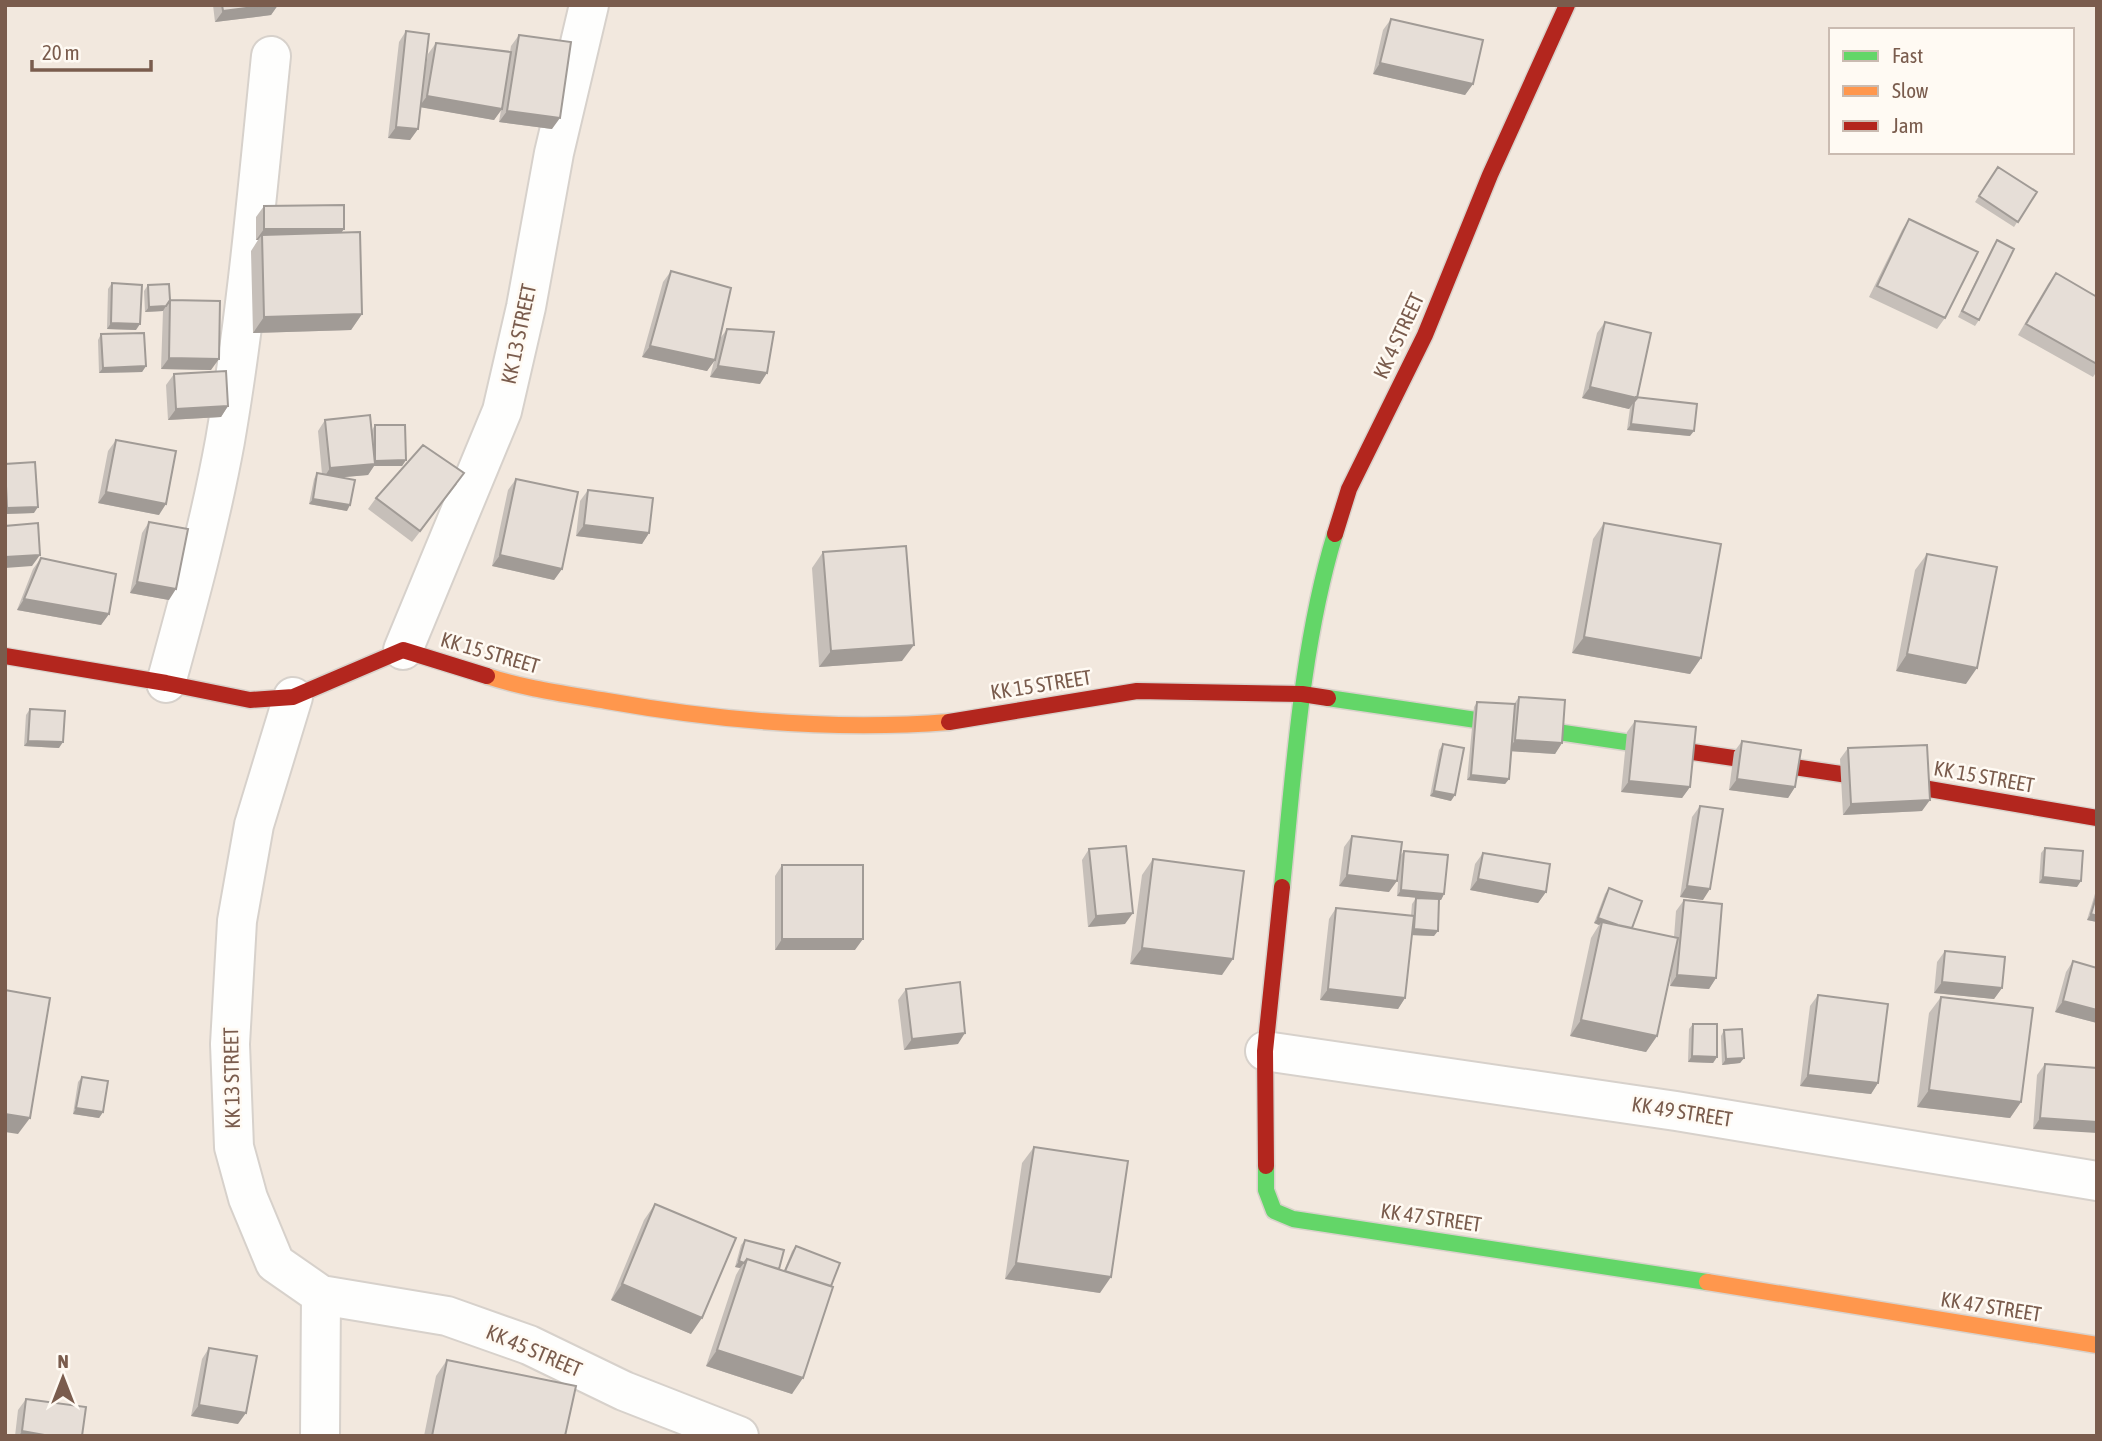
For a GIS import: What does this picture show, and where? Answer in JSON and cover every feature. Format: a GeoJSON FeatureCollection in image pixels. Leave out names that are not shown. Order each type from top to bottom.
{"type":"FeatureCollection","features":[{"type":"Feature","properties":{"kind":"street","name":"KK 13 STREET"},"geometry":{"type":"LineString","coordinates":[[403,650],[502,411],[526,307],[554,153],[589,5]]}},
{"type":"Feature","properties":{"kind":"street","name":"KK 4 STREET"},"geometry":{"type":"LineString","coordinates":[[1302,694],[1327,561],[1349,489],[1425,335],[1490,175],[1566,5]]}},
{"type":"Feature","properties":{"kind":"street"},"geometry":{"type":"LineString","coordinates":[[166,683],[200,560],[225,441],[243,317],[271,56]]}},
{"type":"Feature","properties":{"kind":"street","name":"KK 15 STREET"},"geometry":{"type":"LineString","coordinates":[[403,650],[518,686],[680,714],[850,727],[947,722],[1137,691],[1302,694],[1848,775],[2097,818]]}},
{"type":"Feature","properties":{"kind":"street"},"geometry":{"type":"LineString","coordinates":[[5,656],[250,700],[292,697],[403,650]]}},
{"type":"Feature","properties":{"kind":"street","name":"KK 47 STREET"},"geometry":{"type":"LineString","coordinates":[[1302,694],[1265,1051],[1266,1190],[1274,1211],[1293,1219],[1487,1247],[2097,1345]]}},
{"type":"Feature","properties":{"kind":"street","name":"KK 13 STREET"},"geometry":{"type":"LineString","coordinates":[[292,697],[254,825],[237,921],[230,1044],[234,1147],[248,1198],[275,1263],[321,1295]]}},
{"type":"Feature","properties":{"kind":"street","name":"KK 49 STREET"},"geometry":{"type":"LineString","coordinates":[[1265,1051],[1676,1111],[2097,1181]]}},
{"type":"Feature","properties":{"kind":"street"},"geometry":{"type":"LineString","coordinates":[[320,1436],[321,1295]]}},
{"type":"Feature","properties":{"kind":"street","name":"KK 45 STREET"},"geometry":{"type":"LineString","coordinates":[[321,1295],[447,1316],[529,1345],[624,1391],[739,1436]]}},
{"type":"Feature","properties":{"kind":"shaded area"},"geometry":{"type":"Polygon","coordinates":[[[5,5],[2097,5],[2097,1436],[5,1436],[5,5]]]}},
{"type":"Feature","properties":{"kind":"building"},"geometry":{"type":"Polygon","coordinates":[[[222,5],[271,5],[223,11],[222,5]]]}},
{"type":"Feature","properties":{"kind":"building"},"geometry":{"type":"Polygon","coordinates":[[[1391,19],[1483,40],[1473,84],[1380,63],[1391,19]]]}},
{"type":"Feature","properties":{"kind":"building"},"geometry":{"type":"Polygon","coordinates":[[[406,31],[429,34],[418,129],[396,127],[406,31]]]}},
{"type":"Feature","properties":{"kind":"building"},"geometry":{"type":"Polygon","coordinates":[[[519,35],[571,42],[560,118],[507,111],[519,35]]]}},
{"type":"Feature","properties":{"kind":"building"},"geometry":{"type":"Polygon","coordinates":[[[436,43],[511,52],[502,109],[427,96],[436,43]]]}},
{"type":"Feature","properties":{"kind":"building"},"geometry":{"type":"Polygon","coordinates":[[[1998,167],[2037,192],[2018,222],[1979,196],[1998,167]]]}},
{"type":"Feature","properties":{"kind":"building"},"geometry":{"type":"Polygon","coordinates":[[[344,205],[344,229],[264,229],[264,206],[344,205]]]}},
{"type":"Feature","properties":{"kind":"building"},"geometry":{"type":"Polygon","coordinates":[[[1909,219],[1978,252],[1945,318],[1877,286],[1909,219]]]}},
{"type":"Feature","properties":{"kind":"building"},"geometry":{"type":"Polygon","coordinates":[[[360,232],[362,314],[264,317],[262,235],[360,232]]]}},
{"type":"Feature","properties":{"kind":"building"},"geometry":{"type":"Polygon","coordinates":[[[1997,240],[2014,249],[1979,320],[1962,311],[1997,240]]]}},
{"type":"Feature","properties":{"kind":"building"},"geometry":{"type":"Polygon","coordinates":[[[671,271],[731,288],[715,360],[650,346],[671,271]]]}},
{"type":"Feature","properties":{"kind":"building"},"geometry":{"type":"Polygon","coordinates":[[[2056,273],[2097,297],[2097,364],[2026,324],[2056,273]]]}},
{"type":"Feature","properties":{"kind":"building"},"geometry":{"type":"Polygon","coordinates":[[[112,283],[142,285],[140,324],[111,323],[112,283]]]}},
{"type":"Feature","properties":{"kind":"building"},"geometry":{"type":"Polygon","coordinates":[[[169,284],[170,300],[166,306],[149,307],[148,285],[169,284]]]}},
{"type":"Feature","properties":{"kind":"building"},"geometry":{"type":"Polygon","coordinates":[[[170,300],[220,301],[219,359],[169,358],[170,300]]]}},
{"type":"Feature","properties":{"kind":"building"},"geometry":{"type":"Polygon","coordinates":[[[1605,322],[1651,333],[1637,398],[1590,387],[1605,322]]]}},
{"type":"Feature","properties":{"kind":"building"},"geometry":{"type":"Polygon","coordinates":[[[727,329],[774,332],[767,373],[718,366],[727,329]]]}},
{"type":"Feature","properties":{"kind":"building"},"geometry":{"type":"Polygon","coordinates":[[[144,333],[146,366],[103,368],[101,334],[144,333]]]}},
{"type":"Feature","properties":{"kind":"building"},"geometry":{"type":"Polygon","coordinates":[[[226,371],[228,406],[176,409],[174,374],[226,371]]]}},
{"type":"Feature","properties":{"kind":"building"},"geometry":{"type":"Polygon","coordinates":[[[1635,397],[1697,404],[1694,431],[1631,424],[1637,398],[1635,397]]]}},
{"type":"Feature","properties":{"kind":"building"},"geometry":{"type":"Polygon","coordinates":[[[370,415],[375,464],[330,468],[325,420],[370,415]]]}},
{"type":"Feature","properties":{"kind":"building"},"geometry":{"type":"Polygon","coordinates":[[[375,425],[405,425],[406,460],[375,461],[375,425]]]}},
{"type":"Feature","properties":{"kind":"building"},"geometry":{"type":"Polygon","coordinates":[[[116,440],[176,451],[166,504],[106,492],[116,440]]]}},
{"type":"Feature","properties":{"kind":"building"},"geometry":{"type":"Polygon","coordinates":[[[423,445],[464,473],[420,531],[376,498],[423,445]]]}},
{"type":"Feature","properties":{"kind":"building"},"geometry":{"type":"Polygon","coordinates":[[[35,462],[38,507],[7,508],[5,464],[35,462]]]}},
{"type":"Feature","properties":{"kind":"building"},"geometry":{"type":"Polygon","coordinates":[[[317,473],[355,480],[350,505],[313,499],[317,473]]]}},
{"type":"Feature","properties":{"kind":"building"},"geometry":{"type":"Polygon","coordinates":[[[516,479],[578,492],[562,569],[500,555],[516,479]]]}},
{"type":"Feature","properties":{"kind":"building"},"geometry":{"type":"Polygon","coordinates":[[[588,490],[653,498],[649,533],[584,525],[588,490]]]}},
{"type":"Feature","properties":{"kind":"building"},"geometry":{"type":"Polygon","coordinates":[[[149,522],[188,529],[176,589],[137,582],[149,522]]]}},
{"type":"Feature","properties":{"kind":"building"},"geometry":{"type":"Polygon","coordinates":[[[38,523],[40,555],[5,557],[5,526],[38,523]]]}},
{"type":"Feature","properties":{"kind":"building"},"geometry":{"type":"Polygon","coordinates":[[[1604,523],[1721,544],[1701,658],[1584,637],[1604,523]]]}},
{"type":"Feature","properties":{"kind":"building"},"geometry":{"type":"Polygon","coordinates":[[[906,546],[914,645],[831,651],[823,552],[906,546]]]}},
{"type":"Feature","properties":{"kind":"building"},"geometry":{"type":"Polygon","coordinates":[[[1927,554],[1997,567],[1977,668],[1907,654],[1927,554]]]}},
{"type":"Feature","properties":{"kind":"building"},"geometry":{"type":"Polygon","coordinates":[[[41,558],[116,574],[109,614],[24,599],[41,558]]]}},
{"type":"Feature","properties":{"kind":"building"},"geometry":{"type":"Polygon","coordinates":[[[1519,697],[1565,700],[1562,743],[1515,740],[1519,697]]]}},
{"type":"Feature","properties":{"kind":"building"},"geometry":{"type":"Polygon","coordinates":[[[1477,702],[1515,704],[1509,779],[1471,775],[1477,702]]]}},
{"type":"Feature","properties":{"kind":"building"},"geometry":{"type":"Polygon","coordinates":[[[30,709],[65,711],[63,742],[28,741],[30,709]]]}},
{"type":"Feature","properties":{"kind":"building"},"geometry":{"type":"Polygon","coordinates":[[[1635,721],[1696,727],[1690,787],[1629,781],[1635,721]]]}},
{"type":"Feature","properties":{"kind":"building"},"geometry":{"type":"Polygon","coordinates":[[[1742,741],[1801,750],[1795,787],[1737,779],[1742,741]]]}},
{"type":"Feature","properties":{"kind":"building"},"geometry":{"type":"Polygon","coordinates":[[[1443,744],[1464,748],[1455,795],[1434,791],[1443,744]]]}},
{"type":"Feature","properties":{"kind":"building"},"geometry":{"type":"Polygon","coordinates":[[[1927,745],[1930,800],[1851,804],[1848,748],[1927,745]]]}},
{"type":"Feature","properties":{"kind":"building"},"geometry":{"type":"Polygon","coordinates":[[[1700,806],[1723,809],[1710,889],[1687,886],[1700,806]]]}},
{"type":"Feature","properties":{"kind":"building"},"geometry":{"type":"Polygon","coordinates":[[[1352,836],[1402,842],[1397,881],[1347,875],[1352,836]]]}},
{"type":"Feature","properties":{"kind":"building"},"geometry":{"type":"Polygon","coordinates":[[[1126,846],[1133,913],[1096,916],[1089,849],[1126,846]]]}},
{"type":"Feature","properties":{"kind":"building"},"geometry":{"type":"Polygon","coordinates":[[[2045,848],[2083,851],[2081,881],[2043,877],[2045,848]]]}},
{"type":"Feature","properties":{"kind":"building"},"geometry":{"type":"Polygon","coordinates":[[[1404,851],[1448,855],[1444,894],[1401,890],[1404,851]]]}},
{"type":"Feature","properties":{"kind":"building"},"geometry":{"type":"Polygon","coordinates":[[[1483,853],[1550,864],[1546,892],[1478,879],[1483,853]]]}},
{"type":"Feature","properties":{"kind":"building"},"geometry":{"type":"Polygon","coordinates":[[[1153,859],[1244,871],[1233,959],[1142,948],[1153,859]]]}},
{"type":"Feature","properties":{"kind":"building"},"geometry":{"type":"Polygon","coordinates":[[[782,865],[863,865],[863,939],[782,939],[782,865]]]}},
{"type":"Feature","properties":{"kind":"building"},"geometry":{"type":"Polygon","coordinates":[[[1609,888],[1642,901],[1632,928],[1598,918],[1609,888]]]}},
{"type":"Feature","properties":{"kind":"building"},"geometry":{"type":"Polygon","coordinates":[[[2097,894],[2097,916],[2091,914],[2097,894]]]}},
{"type":"Feature","properties":{"kind":"building"},"geometry":{"type":"Polygon","coordinates":[[[1416,898],[1439,899],[1438,931],[1414,929],[1416,898]]]}},
{"type":"Feature","properties":{"kind":"building"},"geometry":{"type":"Polygon","coordinates":[[[1684,900],[1722,904],[1716,978],[1677,975],[1684,900]]]}},
{"type":"Feature","properties":{"kind":"building"},"geometry":{"type":"Polygon","coordinates":[[[1336,908],[1414,916],[1405,998],[1328,989],[1336,908]]]}},
{"type":"Feature","properties":{"kind":"building"},"geometry":{"type":"Polygon","coordinates":[[[1602,922],[1678,938],[1657,1036],[1581,1020],[1602,922]]]}},
{"type":"Feature","properties":{"kind":"building"},"geometry":{"type":"Polygon","coordinates":[[[1945,951],[2005,957],[2002,988],[1942,982],[1945,951]]]}},
{"type":"Feature","properties":{"kind":"building"},"geometry":{"type":"Polygon","coordinates":[[[2073,961],[2097,968],[2097,1010],[2063,1001],[2073,961]]]}},
{"type":"Feature","properties":{"kind":"building"},"geometry":{"type":"Polygon","coordinates":[[[960,982],[965,1033],[912,1039],[906,989],[960,982]]]}},
{"type":"Feature","properties":{"kind":"building"},"geometry":{"type":"Polygon","coordinates":[[[5,990],[50,998],[30,1118],[5,1114],[5,990]]]}},
{"type":"Feature","properties":{"kind":"building"},"geometry":{"type":"Polygon","coordinates":[[[1818,995],[1888,1004],[1878,1083],[1808,1075],[1818,995]]]}},
{"type":"Feature","properties":{"kind":"building"},"geometry":{"type":"Polygon","coordinates":[[[1941,997],[2033,1008],[2021,1102],[1929,1090],[1941,997]]]}},
{"type":"Feature","properties":{"kind":"building"},"geometry":{"type":"Polygon","coordinates":[[[1693,1024],[1717,1024],[1717,1057],[1692,1056],[1693,1024]]]}},
{"type":"Feature","properties":{"kind":"building"},"geometry":{"type":"Polygon","coordinates":[[[1742,1029],[1744,1058],[1726,1059],[1724,1030],[1742,1029]]]}},
{"type":"Feature","properties":{"kind":"building"},"geometry":{"type":"Polygon","coordinates":[[[2045,1064],[2097,1068],[2097,1122],[2040,1118],[2045,1064]]]}},
{"type":"Feature","properties":{"kind":"building"},"geometry":{"type":"Polygon","coordinates":[[[82,1077],[108,1081],[103,1112],[76,1108],[82,1077]]]}},
{"type":"Feature","properties":{"kind":"building"},"geometry":{"type":"Polygon","coordinates":[[[1034,1147],[1128,1161],[1111,1277],[1016,1263],[1034,1147]]]}},
{"type":"Feature","properties":{"kind":"building"},"geometry":{"type":"Polygon","coordinates":[[[655,1204],[736,1238],[702,1318],[622,1284],[655,1204]]]}},
{"type":"Feature","properties":{"kind":"building"},"geometry":{"type":"Polygon","coordinates":[[[745,1240],[784,1250],[779,1269],[747,1259],[744,1263],[739,1261],[745,1240]]]}},
{"type":"Feature","properties":{"kind":"building"},"geometry":{"type":"Polygon","coordinates":[[[796,1246],[840,1263],[831,1286],[785,1271],[796,1246]]]}},
{"type":"Feature","properties":{"kind":"building"},"geometry":{"type":"Polygon","coordinates":[[[747,1259],[833,1287],[803,1378],[717,1350],[747,1259]]]}},
{"type":"Feature","properties":{"kind":"building"},"geometry":{"type":"Polygon","coordinates":[[[209,1348],[257,1356],[246,1413],[199,1405],[209,1348]]]}},
{"type":"Feature","properties":{"kind":"building"},"geometry":{"type":"Polygon","coordinates":[[[447,1360],[576,1386],[565,1436],[432,1436],[447,1360]]]}},
{"type":"Feature","properties":{"kind":"building"},"geometry":{"type":"Polygon","coordinates":[[[26,1399],[86,1407],[82,1436],[50,1436],[22,1431],[26,1399]]]}},
{"type":"Feature","properties":{"kind":"traffic: fast"},"geometry":{"type":"LineString","coordinates":[[1282,887],[1306,664],[1323,577],[1335,534]]}},
{"type":"Feature","properties":{"kind":"traffic: fast"},"geometry":{"type":"LineString","coordinates":[[1328,698],[1652,746]]}},
{"type":"Feature","properties":{"kind":"traffic: fast"},"geometry":{"type":"LineString","coordinates":[[1266,1166],[1266,1190],[1274,1211],[1293,1219],[1707,1282]]}},
{"type":"Feature","properties":{"kind":"traffic: slow"},"geometry":{"type":"LineString","coordinates":[[487,676],[562,693],[735,719],[820,725],[949,722]]}},
{"type":"Feature","properties":{"kind":"traffic: slow"},"geometry":{"type":"LineString","coordinates":[[1707,1282],[2097,1345]]}},
{"type":"Feature","properties":{"kind":"traffic: jam"},"geometry":{"type":"LineString","coordinates":[[1335,534],[1349,489],[1425,335],[1490,175],[1567,5]]}},
{"type":"Feature","properties":{"kind":"traffic: jam"},"geometry":{"type":"LineString","coordinates":[[5,656],[250,700],[293,697],[403,650],[487,676]]}},
{"type":"Feature","properties":{"kind":"traffic: jam"},"geometry":{"type":"LineString","coordinates":[[949,722],[1137,691],[1302,694],[1328,698]]}},
{"type":"Feature","properties":{"kind":"traffic: jam"},"geometry":{"type":"LineString","coordinates":[[1652,746],[1848,775],[2097,818]]}},
{"type":"Feature","properties":{"kind":"traffic: jam"},"geometry":{"type":"LineString","coordinates":[[1266,1166],[1265,1051],[1282,887]]}}]}
